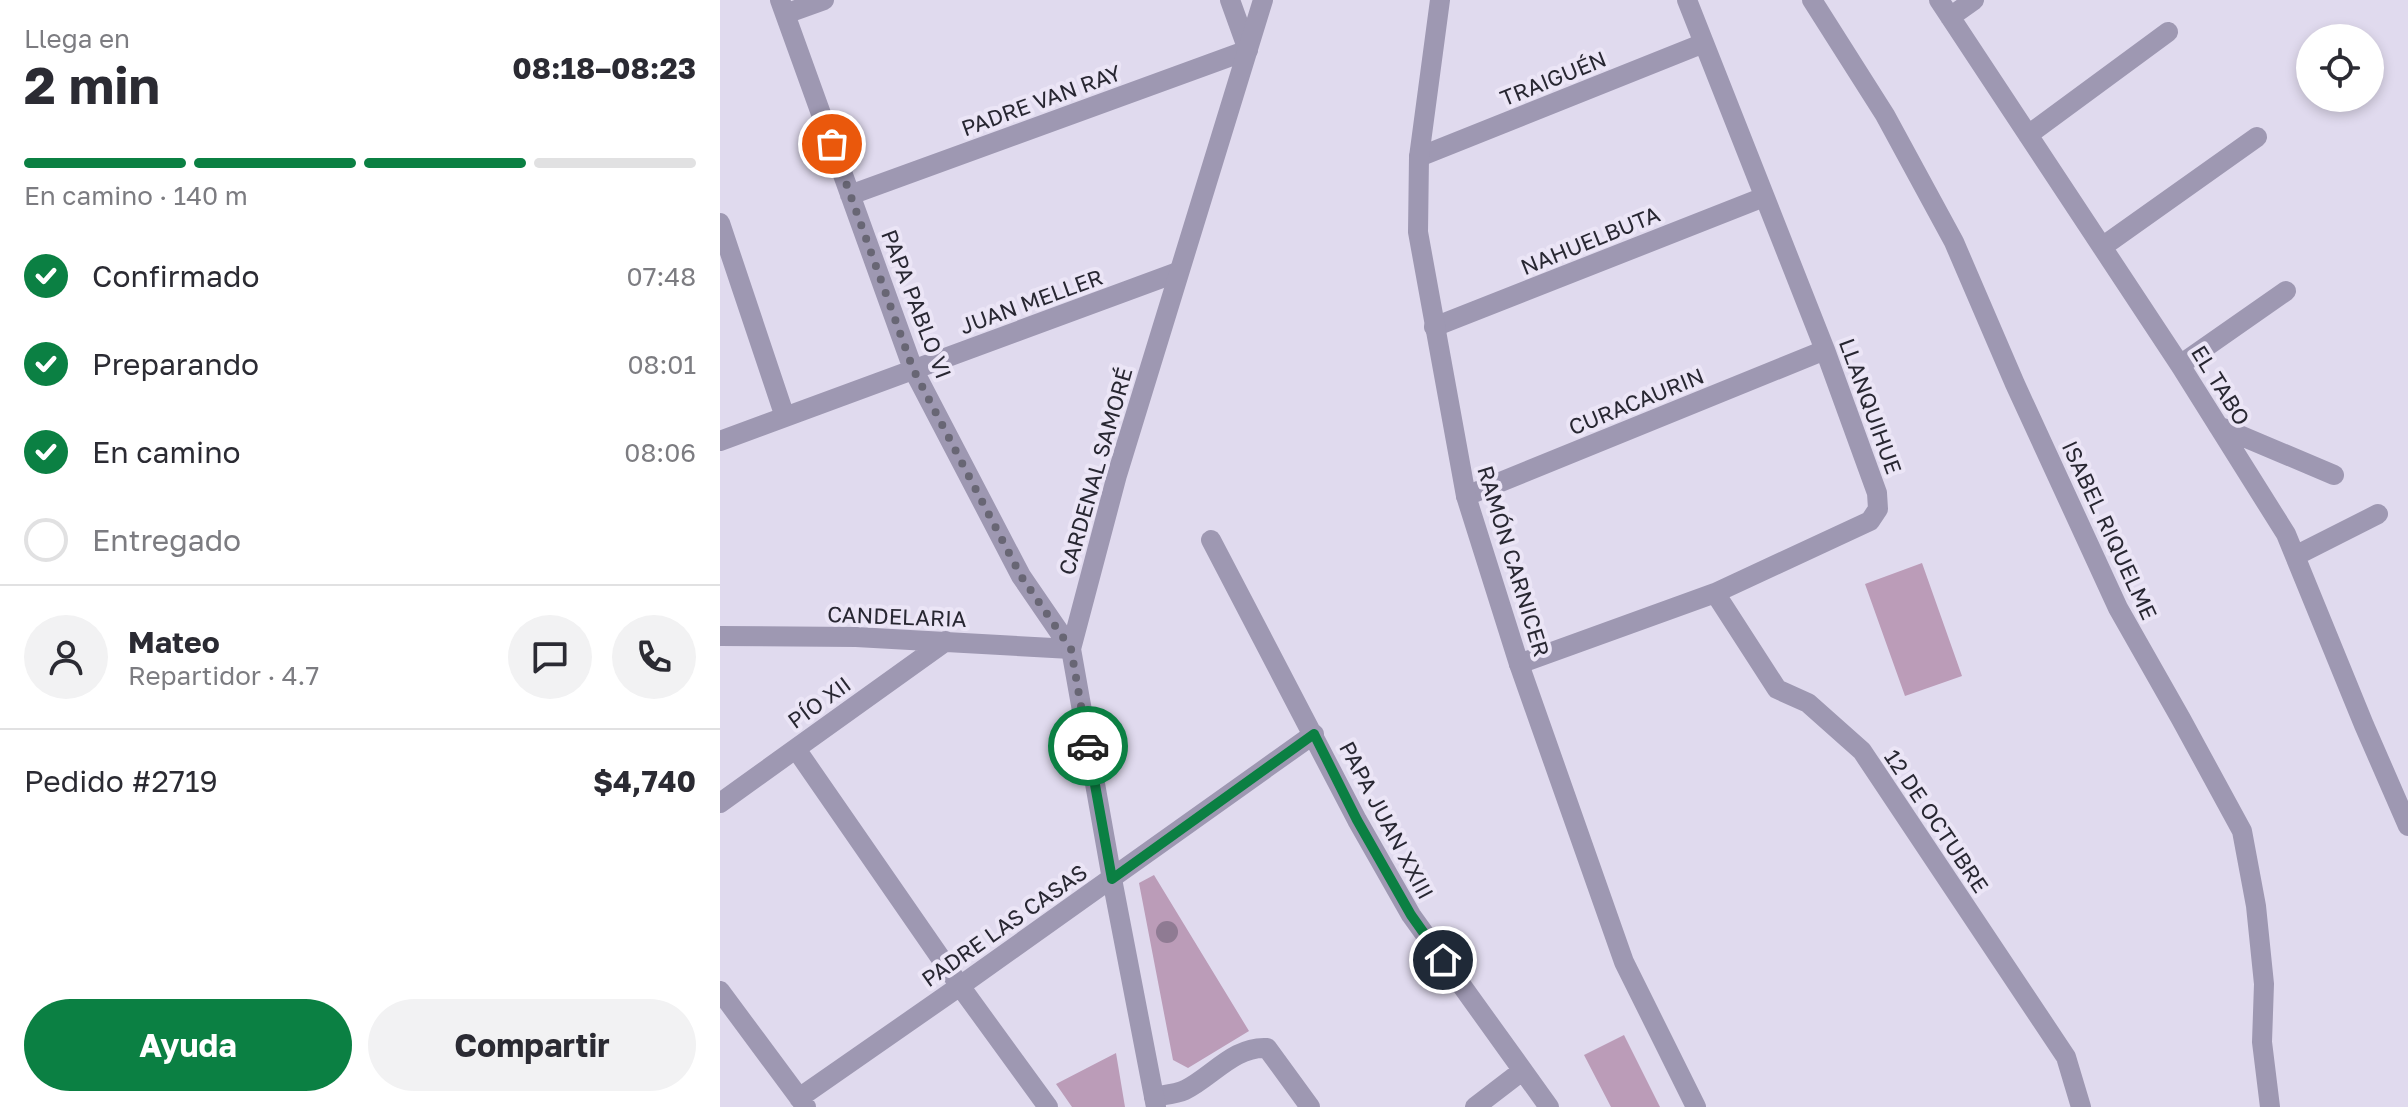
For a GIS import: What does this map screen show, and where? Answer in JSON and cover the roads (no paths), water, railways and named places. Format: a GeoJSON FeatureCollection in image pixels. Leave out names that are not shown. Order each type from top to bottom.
{"type":"FeatureCollection","features":[{"type":"Feature","properties":{"kind":"street"},"geometry":{"type":"LineString","coordinates":[[783,7],[824,0]]}},
{"type":"Feature","properties":{"kind":"street"},"geometry":{"type":"LineString","coordinates":[[1230,0],[1248,50]]}},
{"type":"Feature","properties":{"kind":"street","name":"CARDENAL SAMORÉ"},"geometry":{"type":"LineString","coordinates":[[1155,1102],[1071,649],[1117,475],[1263,0]]}},
{"type":"Feature","properties":{"kind":"street","name":"RAMÓN CARNICER"},"geometry":{"type":"LineString","coordinates":[[1440,0],[1419,157],[1418,232],[1466,496],[1519,664],[1624,962],[1696,1107]]}},
{"type":"Feature","properties":{"kind":"street","name":"LLANQUIHUE"},"geometry":{"type":"LineString","coordinates":[[1519,664],[1715,593],[1870,521],[1878,509],[1877,493],[1825,350],[1687,0]]}},
{"type":"Feature","properties":{"kind":"street","name":"ISABEL RIQUELME"},"geometry":{"type":"LineString","coordinates":[[1812,0],[1885,115],[1954,242],[2118,608],[2242,831],[2258,921],[2264,984],[2262,1042],[2270,1107]]}},
{"type":"Feature","properties":{"kind":"street"},"geometry":{"type":"LineString","coordinates":[[1944,9],[1974,0]]}},
{"type":"Feature","properties":{"kind":"street","name":"PAPA PABLO VI"},"geometry":{"type":"LineString","coordinates":[[783,7],[913,369],[1021,576],[1071,649]]}},
{"type":"Feature","properties":{"kind":"street","name":"EL TABO"},"geometry":{"type":"LineString","coordinates":[[1944,9],[2180,365],[2286,534],[2408,826]]}},
{"type":"Feature","properties":{"kind":"street"},"geometry":{"type":"LineString","coordinates":[[2028,135],[2168,32]]}},
{"type":"Feature","properties":{"kind":"street","name":"TRAIGUÉN"},"geometry":{"type":"LineString","coordinates":[[1419,157],[1704,43]]}},
{"type":"Feature","properties":{"kind":"street","name":"PADRE VAN RAY"},"geometry":{"type":"LineString","coordinates":[[850,195],[1248,50]]}},
{"type":"Feature","properties":{"kind":"street"},"geometry":{"type":"LineString","coordinates":[[2102,247],[2257,137]]}},
{"type":"Feature","properties":{"kind":"street","name":"NAHUELBUTA"},"geometry":{"type":"LineString","coordinates":[[1434,327],[1764,197]]}},
{"type":"Feature","properties":{"kind":"street"},"geometry":{"type":"LineString","coordinates":[[720,223],[785,417]]}},
{"type":"Feature","properties":{"kind":"street","name":"JUAN MELLER"},"geometry":{"type":"LineString","coordinates":[[720,441],[1178,272]]}},
{"type":"Feature","properties":{"kind":"street"},"geometry":{"type":"LineString","coordinates":[[2180,365],[2286,291]]}},
{"type":"Feature","properties":{"kind":"street","name":"CURACAURIN"},"geometry":{"type":"LineString","coordinates":[[1466,496],[1825,350]]}},
{"type":"Feature","properties":{"kind":"street"},"geometry":{"type":"LineString","coordinates":[[2218,426],[2334,475]]}},
{"type":"Feature","properties":{"kind":"street"},"geometry":{"type":"LineString","coordinates":[[2295,556],[2378,514]]}},
{"type":"Feature","properties":{"kind":"street","name":"PAPA JUAN XXIII"},"geometry":{"type":"LineString","coordinates":[[1211,540],[1357,820],[1411,915],[1549,1107]]}},
{"type":"Feature","properties":{"kind":"street","name":"12 DE OCTUBRE"},"geometry":{"type":"LineString","coordinates":[[1715,593],[1777,689],[1808,703],[1862,751],[2066,1057],[2081,1107]]}},
{"type":"Feature","properties":{"kind":"street","name":"CANDELARIA"},"geometry":{"type":"LineString","coordinates":[[720,636],[856,637],[1071,649]]}},
{"type":"Feature","properties":{"kind":"street","name":"PÍO XII"},"geometry":{"type":"LineString","coordinates":[[720,803],[946,641]]}},
{"type":"Feature","properties":{"kind":"street","name":"PADRE LAS CASAS"},"geometry":{"type":"LineString","coordinates":[[803,1102],[1314,734]]}},
{"type":"Feature","properties":{"kind":"street"},"geometry":{"type":"LineString","coordinates":[[796,749],[1048,1107]]}},
{"type":"Feature","properties":{"kind":"street"},"geometry":{"type":"LineString","coordinates":[[720,991],[803,1102]]}},
{"type":"Feature","properties":{"kind":"street"},"geometry":{"type":"LineString","coordinates":[[1155,1102],[1183,1091],[1237,1054],[1255,1047],[1267,1048],[1310,1107]]}},
{"type":"Feature","properties":{"kind":"street"},"geometry":{"type":"LineString","coordinates":[[1475,1107],[1522,1071]]}}]}
